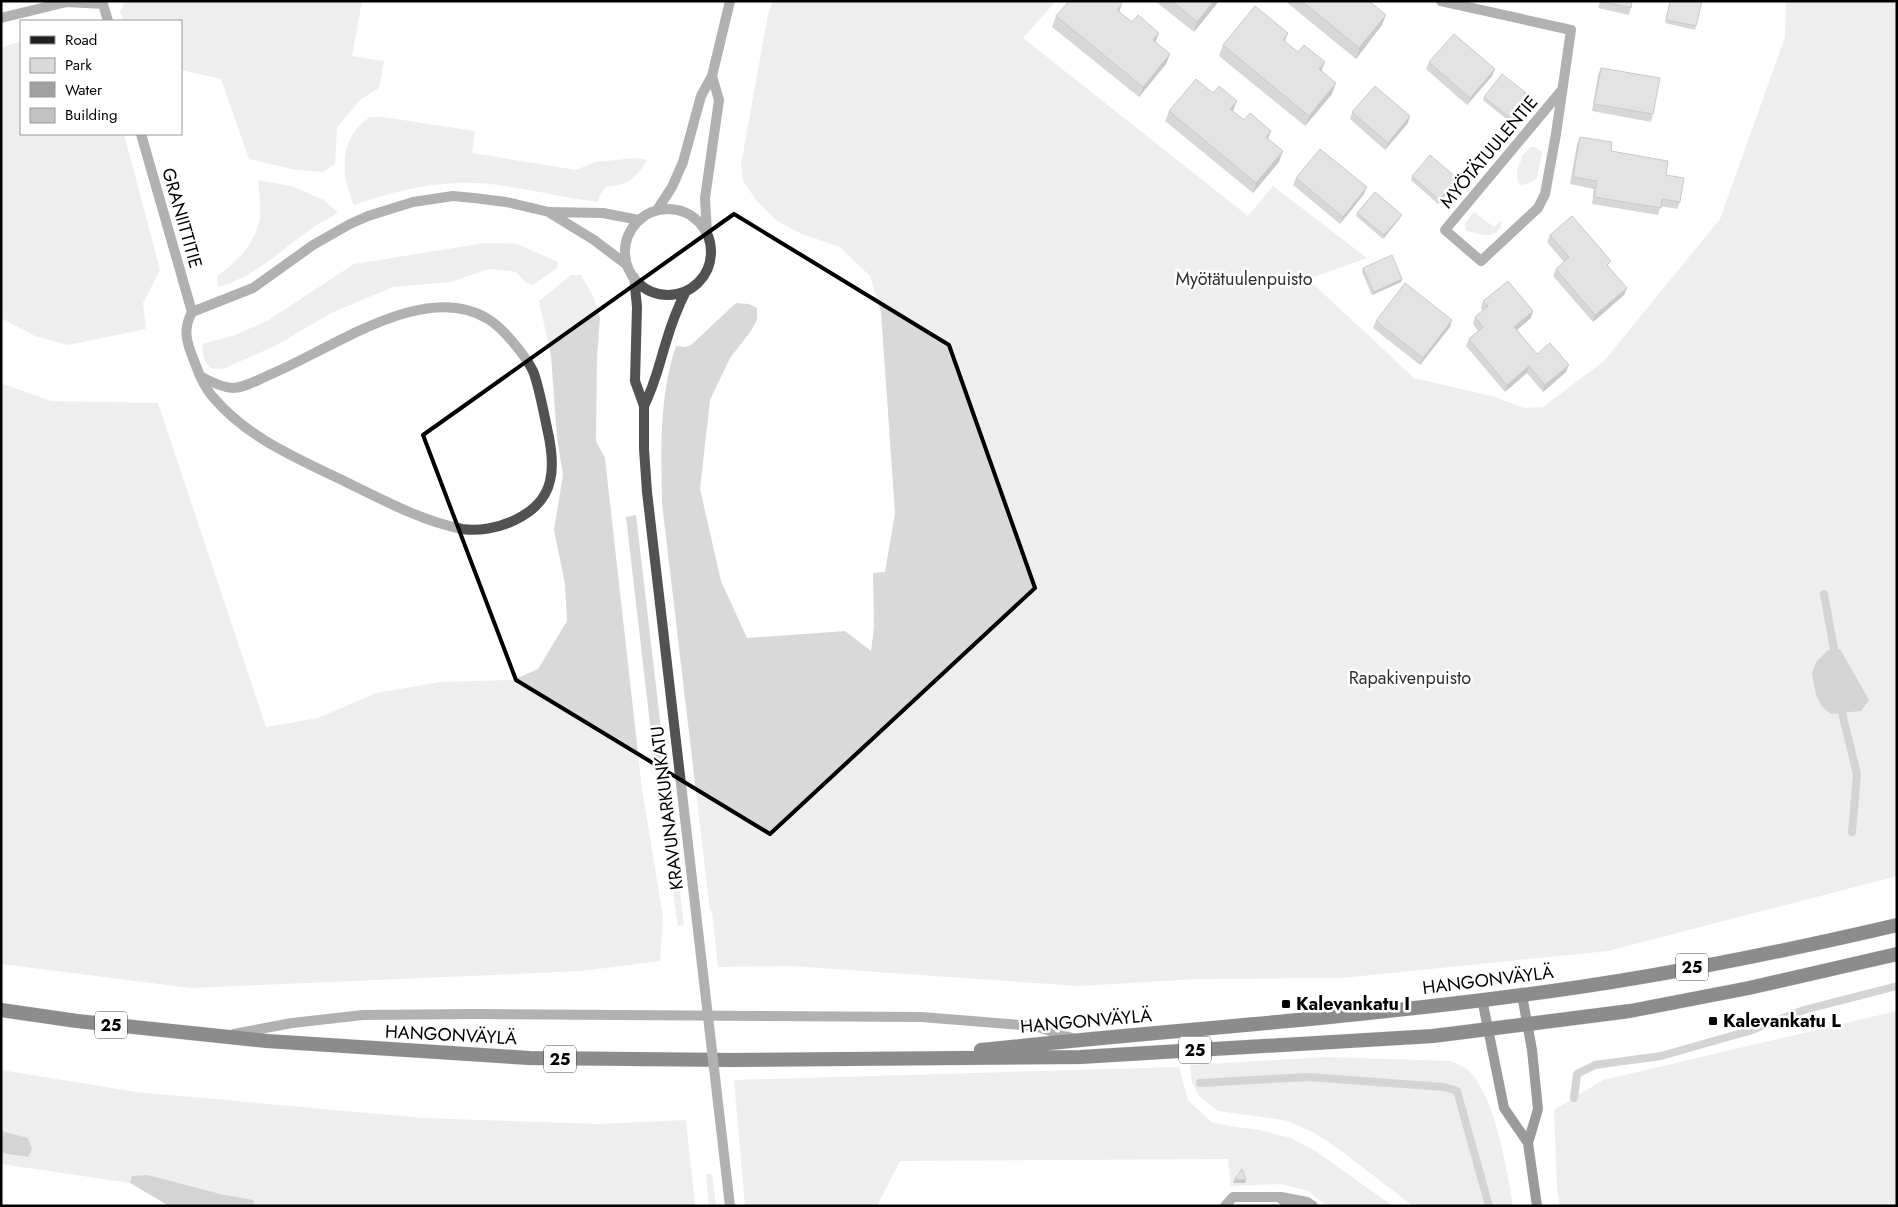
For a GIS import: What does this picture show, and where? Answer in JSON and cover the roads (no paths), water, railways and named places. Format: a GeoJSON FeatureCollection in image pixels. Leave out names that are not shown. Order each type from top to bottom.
{"type":"FeatureCollection","features":[{"type":"Feature","properties":{"kind":"highway","name":"HANGONVÄYLÄ"},"geometry":{"type":"LineString","coordinates":[[901,1058],[1378,1013],[1522,995],[1659,974],[1897,925]]}},
{"type":"Feature","properties":{"kind":"highway","name":"HANGONVÄYLÄ"},"geometry":{"type":"LineString","coordinates":[[1,1010],[77,1021],[220,1037],[386,1050],[529,1058],[733,1060],[1080,1057],[1433,1036],[1630,1011],[1749,988],[1897,954]]}},
{"type":"Feature","properties":{"kind":"main road"},"geometry":{"type":"LineString","coordinates":[[1522,995],[1532,1050],[1538,1109],[1528,1143],[1537,1206]]}},
{"type":"Feature","properties":{"kind":"main road"},"geometry":{"type":"LineString","coordinates":[[1482,999],[1504,1108],[1528,1143]]}},
{"type":"Feature","properties":{"kind":"street"},"geometry":{"type":"LineString","coordinates":[[657,210],[672,187],[683,162],[701,96],[712,76],[730,1]]}},
{"type":"Feature","properties":{"kind":"street","name":"MYÖTÄTUULENTIE"},"geometry":{"type":"LineString","coordinates":[[1441,1],[1571,30],[1545,194],[1538,208],[1481,261],[1445,230],[1561,91]]}},
{"type":"Feature","properties":{"kind":"street"},"geometry":{"type":"LineString","coordinates":[[1,18],[67,2],[103,4],[108,20]]}},
{"type":"Feature","properties":{"kind":"street"},"geometry":{"type":"LineString","coordinates":[[707,233],[699,221],[686,213],[672,208],[657,210],[639,220],[631,229],[626,241],[627,265],[634,278],[644,287],[657,294],[672,295],[686,291],[697,284],[705,275],[710,264],[712,252],[707,233],[704,198],[719,100],[712,76]]}},
{"type":"Feature","properties":{"kind":"street","name":"GRANIITTITIE"},"geometry":{"type":"LineString","coordinates":[[141,135],[192,312]]}},
{"type":"Feature","properties":{"kind":"street"},"geometry":{"type":"LineString","coordinates":[[200,376],[213,383],[232,388],[245,386],[283,370],[363,328],[404,313],[433,306],[459,308],[487,318],[508,336],[533,371],[548,429],[552,460],[550,483],[532,509],[516,521],[493,528],[464,529],[408,513],[250,433],[212,397],[200,376],[186,341],[185,329],[192,312],[253,288],[313,244],[350,224],[386,209],[413,202],[433,198],[460,197],[506,202],[549,212],[603,213],[639,220]]}},
{"type":"Feature","properties":{"kind":"street"},"geometry":{"type":"LineString","coordinates":[[549,212],[594,240],[627,265]]}},
{"type":"Feature","properties":{"kind":"street","name":"KRAVUNARKUNKATU"},"geometry":{"type":"LineString","coordinates":[[634,278],[637,307],[635,381],[644,406],[644,449],[648,501],[730,1206]]}},
{"type":"Feature","properties":{"kind":"street","name":"KRAVUNARKUNKATU"},"geometry":{"type":"LineString","coordinates":[[644,406],[654,386],[676,311],[686,291]]}},
{"type":"Feature","properties":{"kind":"street"},"geometry":{"type":"LineString","coordinates":[[220,1037],[292,1023],[363,1015],[485,1014],[921,1017],[1034,1026],[1079,1040]]}},
{"type":"Feature","properties":{"kind":"street"},"geometry":{"type":"LineString","coordinates":[[1225,1206],[1233,1197],[1279,1197],[1307,1202],[1313,1206]]}},
{"type":"Feature","properties":{"kind":"street"},"geometry":{"type":"LineString","coordinates":[[1279,1197],[1290,1206]]}},
{"type":"Feature","properties":{"kind":"water"},"geometry":{"type":"Polygon","coordinates":[[[1840,649],[1869,700],[1861,711],[1831,714],[1822,707],[1816,695],[1812,673],[1816,662],[1828,650],[1840,649]]]}},
{"type":"Feature","properties":{"kind":"water"},"geometry":{"type":"Polygon","coordinates":[[[1,1131],[28,1138],[32,1149],[28,1157],[1,1153],[1,1131]]]}},
{"type":"Feature","properties":{"kind":"water"},"geometry":{"type":"Polygon","coordinates":[[[147,1175],[221,1194],[253,1200],[255,1206],[169,1206],[130,1183],[132,1176],[147,1175]]]}},
{"type":"Feature","properties":{"kind":"waterway"},"geometry":{"type":"LineString","coordinates":[[1824,594],[1834,649]]}},
{"type":"Feature","properties":{"kind":"waterway"},"geometry":{"type":"LineString","coordinates":[[1842,713],[1857,774],[1852,832]]}},
{"type":"Feature","properties":{"kind":"waterway"},"geometry":{"type":"LineString","coordinates":[[1574,1098],[1577,1074],[1595,1065],[1661,1056],[1749,1031],[1804,1010],[1897,986]]}},
{"type":"Feature","properties":{"kind":"waterway"},"geometry":{"type":"LineString","coordinates":[[1200,1083],[1308,1077],[1444,1087],[1457,1091],[1489,1206]]}},
{"type":"Feature","properties":{"kind":"place","name":"Kalevankatu I"},"geometry":{"type":"Point","coordinates":[1286,1004]}},
{"type":"Feature","properties":{"kind":"place","name":"Kalevankatu L"},"geometry":{"type":"Point","coordinates":[1713,1021]}},
{"type":"Feature","properties":{"kind":"park label","name":"Myötätuulenpuisto"},"geometry":{"type":"Point","coordinates":[1244,279]}},
{"type":"Feature","properties":{"kind":"park label","name":"Rapakivenpuisto"},"geometry":{"type":"Point","coordinates":[1410,678]}}]}
